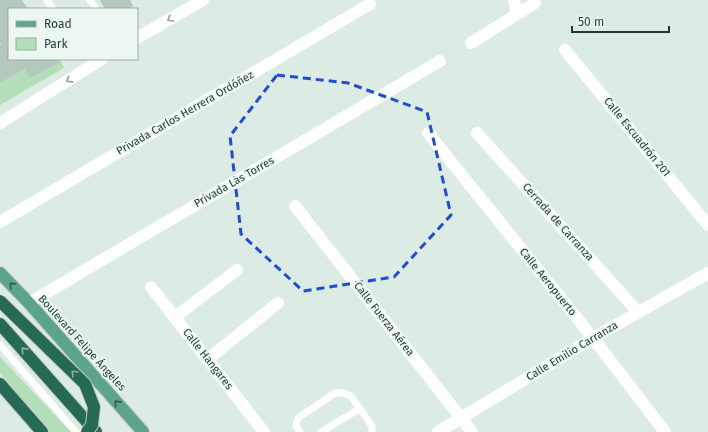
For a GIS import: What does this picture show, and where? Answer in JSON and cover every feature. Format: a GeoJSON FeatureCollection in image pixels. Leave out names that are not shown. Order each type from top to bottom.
{"type":"FeatureCollection","features":[{"type":"Feature","properties":{"kind":"highway"},"geometry":{"type":"LineString","coordinates":[[0,301],[85,384],[94,407],[92,425],[87,432]]}},
{"type":"Feature","properties":{"kind":"highway"},"geometry":{"type":"LineString","coordinates":[[0,324],[96,432]]}},
{"type":"Feature","properties":{"kind":"highway"},"geometry":{"type":"LineString","coordinates":[[0,384],[43,432]]}},
{"type":"Feature","properties":{"kind":"highway"},"geometry":{"type":"LineString","coordinates":[[0,397],[33,432]]}},
{"type":"Feature","properties":{"kind":"main road","name":"Boulevard Felipe Ángeles"},"geometry":{"type":"LineString","coordinates":[[0,273],[29,302],[143,432]]}},
{"type":"Feature","properties":{"kind":"street"},"geometry":{"type":"LineString","coordinates":[[138,37],[203,0]]}},
{"type":"Feature","properties":{"kind":"street"},"geometry":{"type":"LineString","coordinates":[[514,0],[517,14]]}},
{"type":"Feature","properties":{"kind":"street"},"geometry":{"type":"LineString","coordinates":[[471,42],[535,2]]}},
{"type":"Feature","properties":{"kind":"street","name":"Privada Carlos Herrera Ordóñez"},"geometry":{"type":"LineString","coordinates":[[0,222],[370,4]]}},
{"type":"Feature","properties":{"kind":"street","name":"Calle Escuadrón 201"},"geometry":{"type":"LineString","coordinates":[[565,50],[708,225]]}},
{"type":"Feature","properties":{"kind":"street"},"geometry":{"type":"LineString","coordinates":[[0,123],[95,61]]}},
{"type":"Feature","properties":{"kind":"street","name":"Privada Las Torres"},"geometry":{"type":"LineString","coordinates":[[29,302],[440,61]]}},
{"type":"Feature","properties":{"kind":"street","name":"Calle Aeropuerto"},"geometry":{"type":"LineString","coordinates":[[428,133],[593,338],[664,432]]}},
{"type":"Feature","properties":{"kind":"street","name":"Cerrada de Carranza"},"geometry":{"type":"LineString","coordinates":[[477,133],[638,312]]}},
{"type":"Feature","properties":{"kind":"street","name":"Calle Fuerza Aérea"},"geometry":{"type":"LineString","coordinates":[[295,206],[472,432]]}},
{"type":"Feature","properties":{"kind":"street"},"geometry":{"type":"LineString","coordinates":[[174,317],[237,270]]}},
{"type":"Feature","properties":{"kind":"street","name":"Calle Emilio Carranza"},"geometry":{"type":"LineString","coordinates":[[438,432],[593,338],[708,273]]}},
{"type":"Feature","properties":{"kind":"street","name":"Calle Hangares"},"geometry":{"type":"LineString","coordinates":[[151,287],[264,432]]}},
{"type":"Feature","properties":{"kind":"street"},"geometry":{"type":"LineString","coordinates":[[208,359],[278,303]]}},
{"type":"Feature","properties":{"kind":"lane"},"geometry":{"type":"LineString","coordinates":[[0,345],[76,432]]}},
{"type":"Feature","properties":{"kind":"lane"},"geometry":{"type":"LineString","coordinates":[[0,379],[43,432]]}},
{"type":"Feature","properties":{"kind":"lane"},"geometry":{"type":"LineString","coordinates":[[300,432],[296,426],[298,418],[335,393],[343,393],[351,396],[372,426],[372,432]]}},
{"type":"Feature","properties":{"kind":"lane"},"geometry":{"type":"LineString","coordinates":[[321,432],[360,409]]}},
{"type":"Feature","properties":{"kind":"highlighted area"},"geometry":{"type":"Polygon","coordinates":[[[277,75],[348,83],[427,112],[451,215],[394,277],[303,291],[241,234],[230,136],[277,75]]]}},
{"type":"Feature","properties":{"kind":"green space"},"geometry":{"type":"Polygon","coordinates":[[[61,62],[64,68],[0,105],[0,83],[25,69],[61,62]]]}},
{"type":"Feature","properties":{"kind":"green space"},"geometry":{"type":"Polygon","coordinates":[[[0,357],[71,432],[50,432],[0,373],[0,357]]]}},
{"type":"Feature","properties":{"kind":"building"},"geometry":{"type":"Polygon","coordinates":[[[0,0],[22,0],[27,8],[8,8],[8,60],[60,60],[61,62],[30,78],[25,69],[0,83],[0,0]]]}},
{"type":"Feature","properties":{"kind":"building"},"geometry":{"type":"Polygon","coordinates":[[[100,0],[130,0],[133,6],[130,8],[104,8],[100,0]]]}}]}
